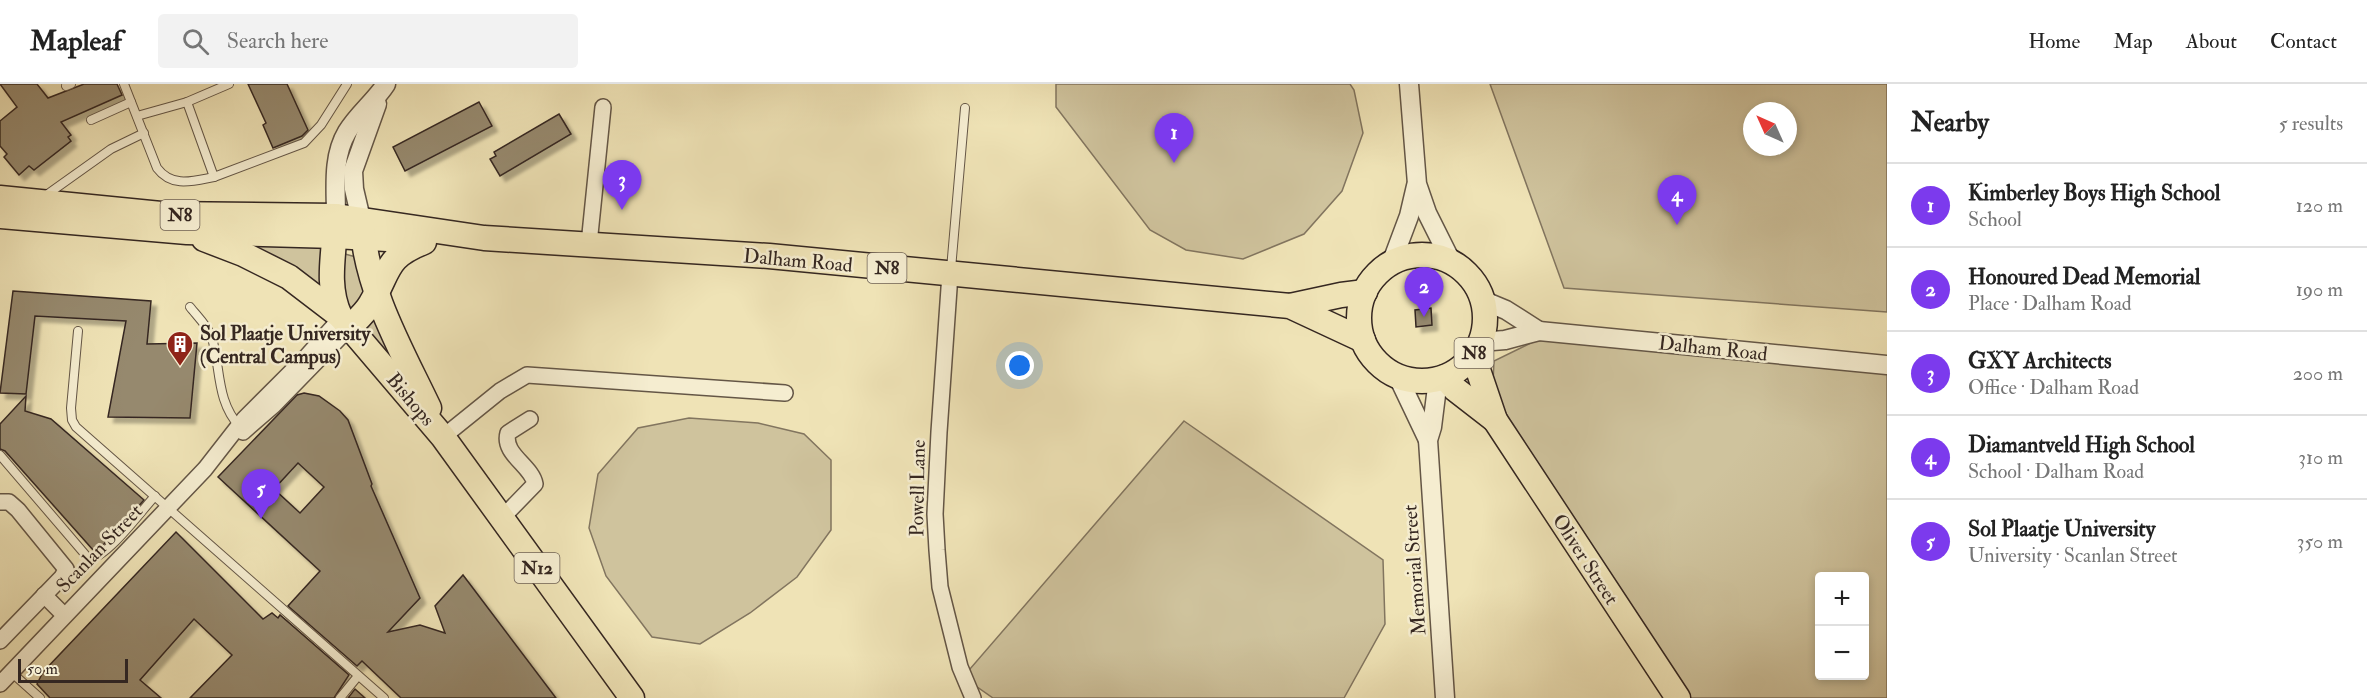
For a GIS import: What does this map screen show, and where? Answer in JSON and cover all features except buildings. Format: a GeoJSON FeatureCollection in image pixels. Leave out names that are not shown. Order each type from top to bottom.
{"type":"FeatureCollection","features":[{"type":"Feature","properties":{"kind":"highway","name":"N8"},"geometry":{"type":"LineString","coordinates":[[0,198],[161,214],[362,229]]}},
{"type":"Feature","properties":{"kind":"highway","name":"N8"},"geometry":{"type":"LineString","coordinates":[[0,216],[187,232],[336,226]]}},
{"type":"Feature","properties":{"kind":"highway","name":"Bishops"},"geometry":{"type":"LineString","coordinates":[[336,226],[332,285],[335,306],[343,320],[443,437]]}},
{"type":"Feature","properties":{"kind":"highway","name":"Bishops"},"geometry":{"type":"LineString","coordinates":[[362,229],[376,294],[443,437]]}},
{"type":"Feature","properties":{"kind":"highway","name":"Dalham Road"},"geometry":{"type":"LineString","coordinates":[[362,229],[769,256],[1290,306],[1363,340]]}},
{"type":"Feature","properties":{"kind":"highway","name":"Dalham Road"},"geometry":{"type":"LineString","coordinates":[[362,229],[426,241],[484,238]]}},
{"type":"Feature","properties":{"kind":"highway"},"geometry":{"type":"LineString","coordinates":[[187,232],[243,254],[289,277],[343,320],[367,309],[390,263],[403,251],[426,241]]}},
{"type":"Feature","properties":{"kind":"highway"},"geometry":{"type":"LineString","coordinates":[[1398,377],[1378,364],[1363,340],[1359,324],[1360,308],[1365,292],[1376,276],[1390,264],[1402,259],[1428,256],[1452,263],[1471,278],[1482,300]]}},
{"type":"Feature","properties":{"kind":"highway","name":"Dalham Road"},"geometry":{"type":"LineString","coordinates":[[1290,306],[1365,292]]}},
{"type":"Feature","properties":{"kind":"highway","name":"N8"},"geometry":{"type":"LineString","coordinates":[[1398,377],[1411,380],[1441,378],[1461,368],[1477,348],[1485,314],[1482,300]]}},
{"type":"Feature","properties":{"kind":"highway","name":"Oliver Street"},"geometry":{"type":"LineString","coordinates":[[1477,348],[1495,420]]}},
{"type":"Feature","properties":{"kind":"highway","name":"Oliver Street"},"geometry":{"type":"LineString","coordinates":[[1441,378],[1495,420],[1678,698]]}},
{"type":"Feature","properties":{"kind":"highway","name":"N12"},"geometry":{"type":"LineString","coordinates":[[443,437],[632,698]]}},
{"type":"Feature","properties":{"kind":"street"},"geometry":{"type":"LineString","coordinates":[[1409,84],[1417,184],[1427,213],[1452,263]]}},
{"type":"Feature","properties":{"kind":"street"},"geometry":{"type":"LineString","coordinates":[[336,226],[336,162],[342,141],[348,129],[383,87]]}},
{"type":"Feature","properties":{"kind":"street"},"geometry":{"type":"LineString","coordinates":[[362,229],[353,171],[383,87]]}},
{"type":"Feature","properties":{"kind":"street"},"geometry":{"type":"LineString","coordinates":[[589,244],[603,107]]}},
{"type":"Feature","properties":{"kind":"street"},"geometry":{"type":"LineString","coordinates":[[1390,264],[1409,216],[1417,184]]}},
{"type":"Feature","properties":{"kind":"street","name":"Powell Lane"},"geometry":{"type":"LineString","coordinates":[[950,274],[935,514],[940,586],[960,667],[973,698]]}},
{"type":"Feature","properties":{"kind":"street","name":"Dalham Road"},"geometry":{"type":"LineString","coordinates":[[1482,300],[1506,310],[1539,331]]}},
{"type":"Feature","properties":{"kind":"street","name":"Scanlan Street"},"geometry":{"type":"LineString","coordinates":[[0,684],[6,667],[64,615],[205,469],[228,441],[274,405],[343,320]]}},
{"type":"Feature","properties":{"kind":"street","name":"Dalham Road"},"geometry":{"type":"LineString","coordinates":[[1477,348],[1539,331],[1887,365]]}},
{"type":"Feature","properties":{"kind":"street"},"geometry":{"type":"LineString","coordinates":[[443,437],[500,391],[527,375],[785,393]]}},
{"type":"Feature","properties":{"kind":"street","name":"Memorial Street"},"geometry":{"type":"LineString","coordinates":[[1398,377],[1428,440],[1445,698]]}},
{"type":"Feature","properties":{"kind":"street","name":"Memorial Street"},"geometry":{"type":"LineString","coordinates":[[1428,440],[1441,378]]}},
{"type":"Feature","properties":{"kind":"street"},"geometry":{"type":"LineString","coordinates":[[501,519],[535,484],[534,478],[514,455],[507,437],[530,419]]}},
{"type":"Feature","properties":{"kind":"street"},"geometry":{"type":"LineString","coordinates":[[0,502],[9,502],[18,510],[65,565],[66,572],[0,641]]}},
{"type":"Feature","properties":{"kind":"street"},"geometry":{"type":"LineString","coordinates":[[44,595],[64,615]]}},
{"type":"Feature","properties":{"kind":"lane"},"geometry":{"type":"LineString","coordinates":[[124,84],[157,168],[168,179],[185,183],[214,177],[304,143],[321,125],[347,84]]}},
{"type":"Feature","properties":{"kind":"lane"},"geometry":{"type":"LineString","coordinates":[[137,116],[187,102],[229,84]]}},
{"type":"Feature","properties":{"kind":"lane"},"geometry":{"type":"LineString","coordinates":[[91,120],[131,102]]}},
{"type":"Feature","properties":{"kind":"lane"},"geometry":{"type":"LineString","coordinates":[[187,102],[214,177]]}},
{"type":"Feature","properties":{"kind":"lane"},"geometry":{"type":"LineString","coordinates":[[950,274],[965,108]]}},
{"type":"Feature","properties":{"kind":"lane"},"geometry":{"type":"LineString","coordinates":[[37,202],[111,149],[144,133]]}},
{"type":"Feature","properties":{"kind":"lane"},"geometry":{"type":"LineString","coordinates":[[190,307],[211,336],[221,392],[227,410],[242,429]]}},
{"type":"Feature","properties":{"kind":"lane"},"geometry":{"type":"LineString","coordinates":[[78,331],[72,420],[76,427],[384,698]]}},
{"type":"Feature","properties":{"kind":"lane"},"geometry":{"type":"LineString","coordinates":[[0,455],[89,559],[95,558],[110,546],[154,496]]}},
{"type":"Feature","properties":{"kind":"lane"},"geometry":{"type":"LineString","coordinates":[[6,667],[40,698]]}},
{"type":"Feature","properties":{"kind":"lane"},"geometry":{"type":"LineString","coordinates":[[340,698],[358,676]]}},
{"type":"Feature","properties":{"kind":"shaded area"},"geometry":{"type":"Polygon","coordinates":[[[1056,84],[1350,84],[1354,90],[1363,133],[1342,191],[1304,234],[1243,259],[1186,250],[1150,230],[1056,107],[1056,84]]]}},
{"type":"Feature","properties":{"kind":"shaded area"},"geometry":{"type":"Polygon","coordinates":[[[1490,84],[1887,84],[1887,312],[1564,288],[1490,84]]]}},
{"type":"Feature","properties":{"kind":"shaded area"},"geometry":{"type":"Polygon","coordinates":[[[243,243],[331,246],[330,293],[300,271],[243,243]]]}},
{"type":"Feature","properties":{"kind":"shaded area"},"geometry":{"type":"Polygon","coordinates":[[[345,254],[356,257],[411,391],[345,315],[339,259],[345,254]]]}},
{"type":"Feature","properties":{"kind":"shaded area"},"geometry":{"type":"Polygon","coordinates":[[[1541,338],[1887,368],[1887,698],[1688,698],[1492,405],[1494,361],[1541,338]]]}},
{"type":"Feature","properties":{"kind":"shaded area"},"geometry":{"type":"Polygon","coordinates":[[[689,418],[758,423],[804,434],[831,460],[831,530],[797,577],[750,613],[700,644],[652,637],[606,576],[589,528],[598,474],[638,428],[689,418]]]}},
{"type":"Feature","properties":{"kind":"shaded area"},"geometry":{"type":"Polygon","coordinates":[[[1184,421],[1383,560],[1385,624],[1344,698],[993,698],[963,677],[1184,421]]]}},
{"type":"Feature","properties":{"kind":"place","name":"Kimberley Boys High School"},"geometry":{"type":"Point","coordinates":[1174,163]}},
{"type":"Feature","properties":{"kind":"place","name":"GXY Architects"},"geometry":{"type":"Point","coordinates":[622,210]}},
{"type":"Feature","properties":{"kind":"place","name":"Diamantveld High School"},"geometry":{"type":"Point","coordinates":[1677,225]}},
{"type":"Feature","properties":{"kind":"place","name":"Honoured Dead Memorial"},"geometry":{"type":"Point","coordinates":[1424,317]}},
{"type":"Feature","properties":{"kind":"place","name":"Sol Plaatje University (Central Campus)"},"geometry":{"type":"Point","coordinates":[180,367]}},
{"type":"Feature","properties":{"kind":"place","name":"Sol Plaatje University"},"geometry":{"type":"Point","coordinates":[261,519]}}]}
